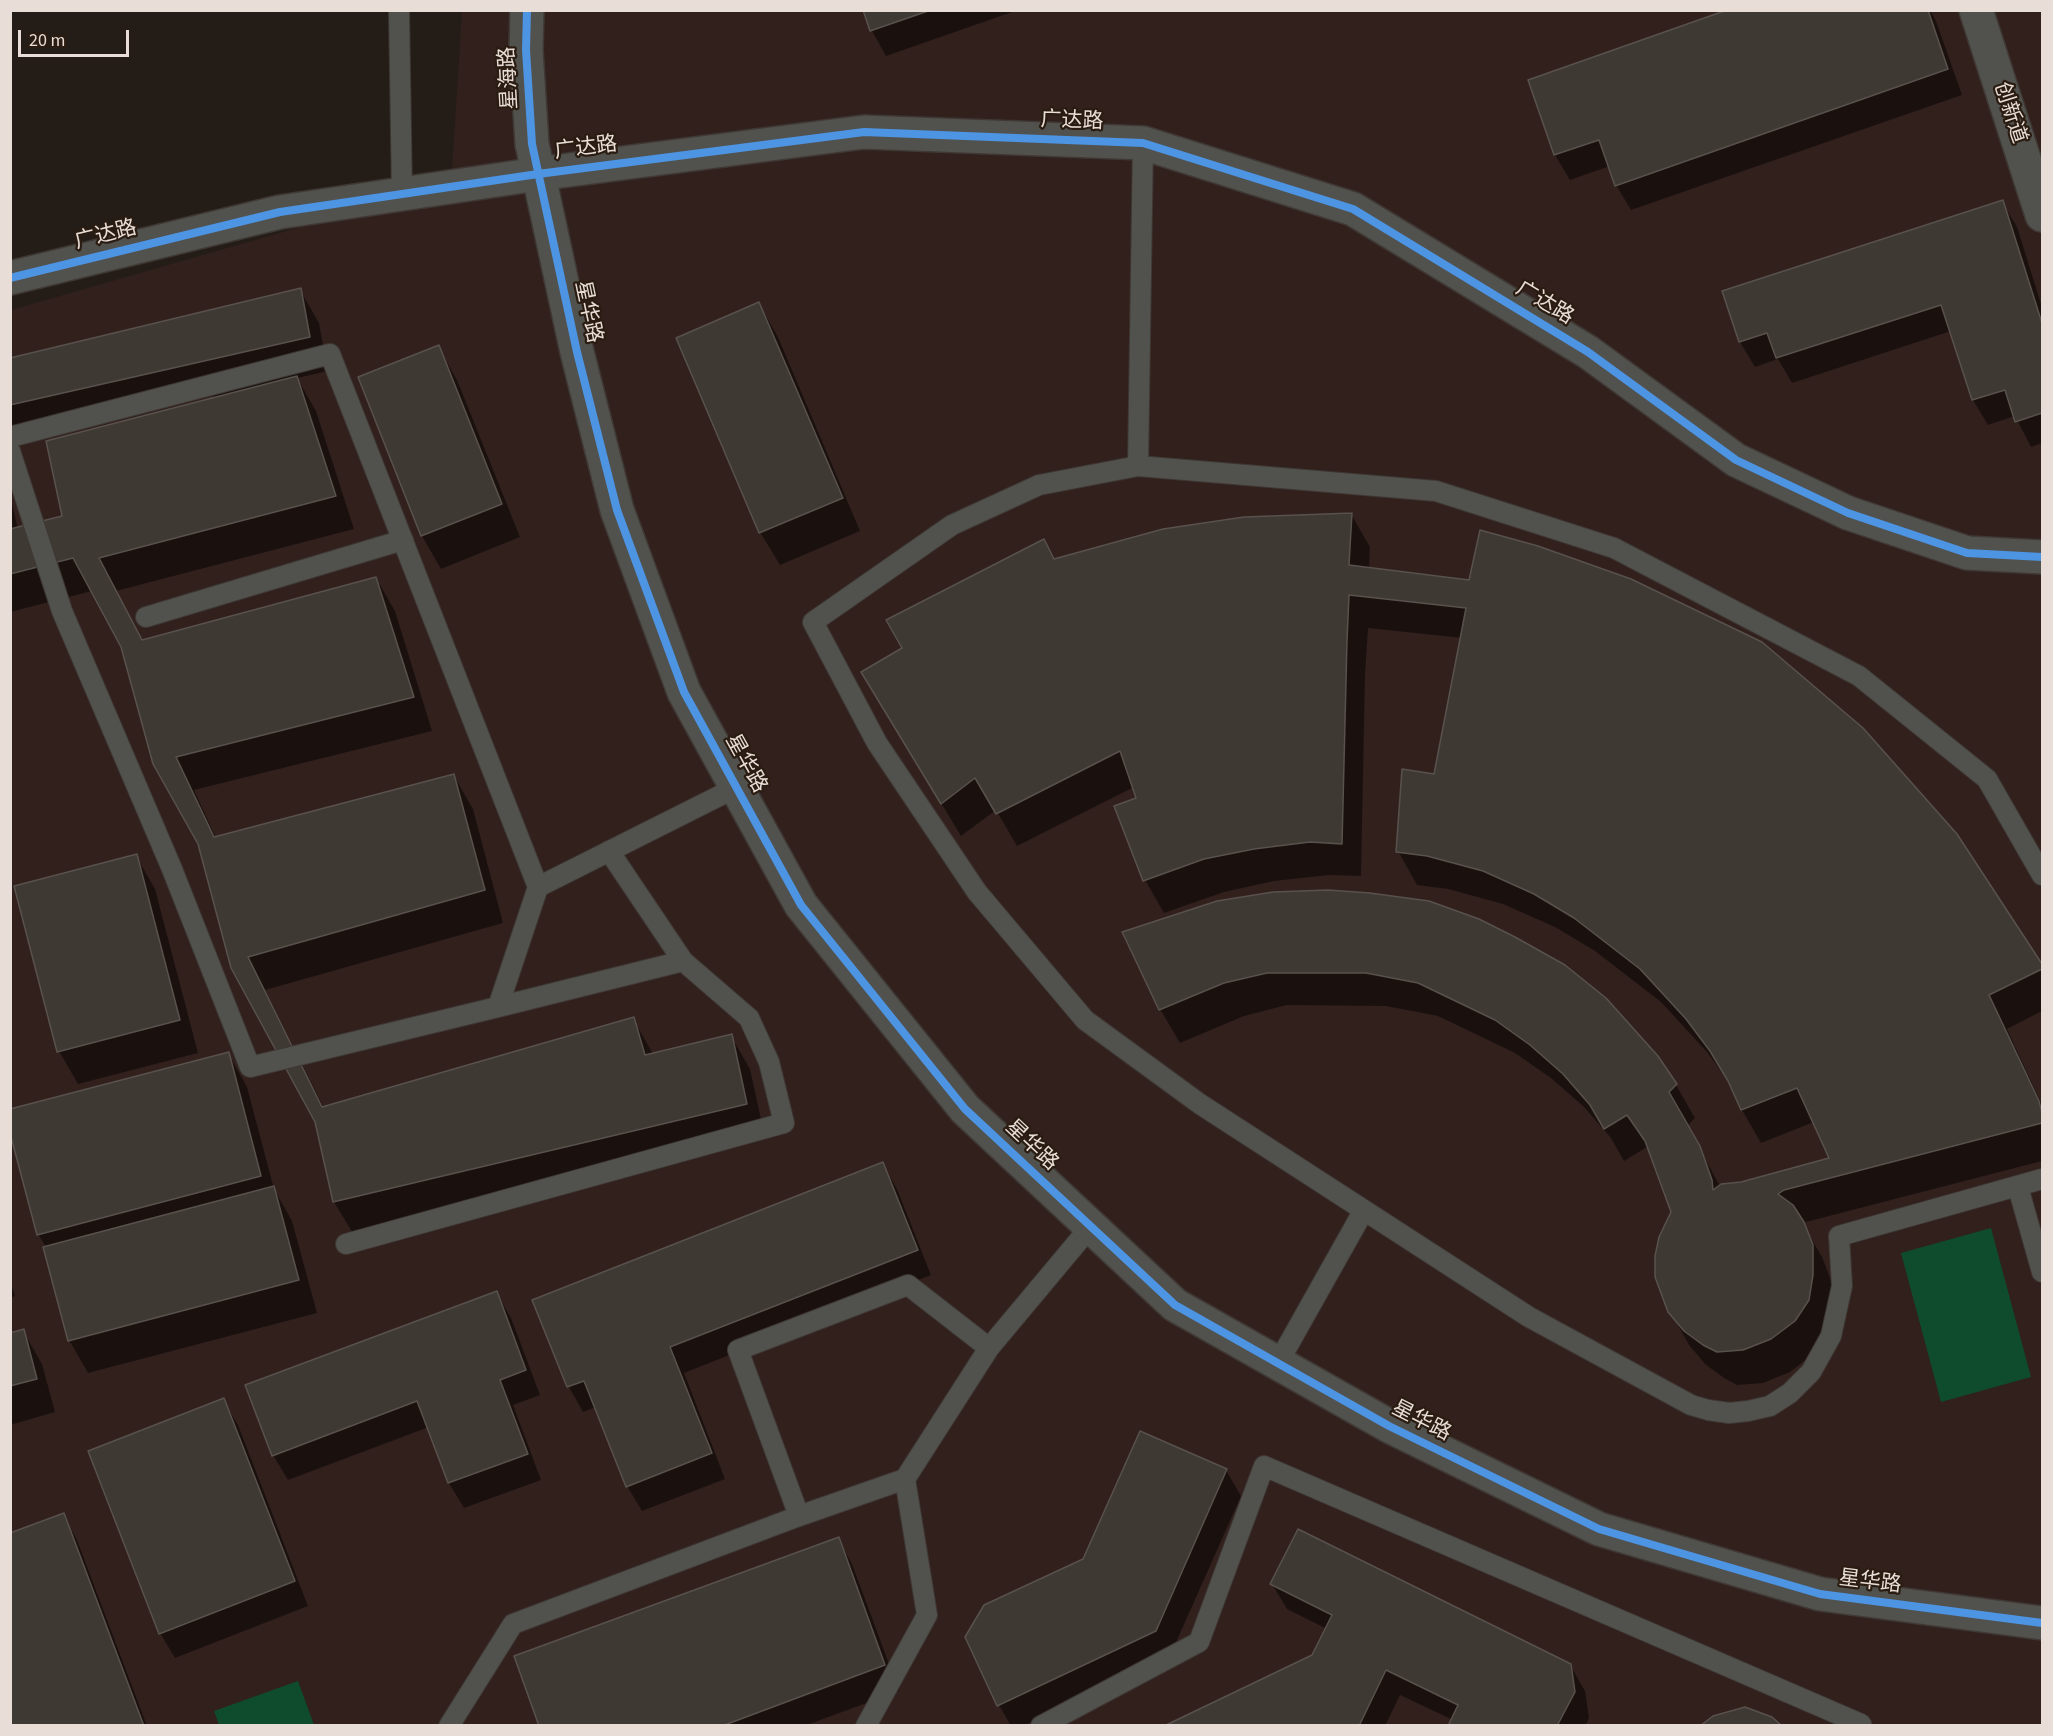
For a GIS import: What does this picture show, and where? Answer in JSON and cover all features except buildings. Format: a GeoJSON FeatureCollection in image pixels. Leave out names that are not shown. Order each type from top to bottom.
{"type":"FeatureCollection","features":[{"type":"Feature","properties":{"kind":"street","name":"星海路"},"geometry":{"type":"LineString","coordinates":[[527,10],[526,50],[535,159]]}},
{"type":"Feature","properties":{"kind":"street","name":"创新道"},"geometry":{"type":"LineString","coordinates":[[1976,10],[2043,215]]}},
{"type":"Feature","properties":{"kind":"street","name":"广达路"},"geometry":{"type":"LineString","coordinates":[[10,278],[280,212],[402,194],[535,159],[864,132],[1143,143],[1353,209],[1588,352],[1736,460],[1848,513],[1967,553],[2043,557]]}},
{"type":"Feature","properties":{"kind":"street","name":"星华路"},"geometry":{"type":"LineString","coordinates":[[535,159],[577,352],[617,510],[684,692],[801,905],[966,1109],[1175,1305],[1389,1426],[1599,1529],[1820,1594],[2043,1623]]}},
{"type":"Feature","properties":{"kind":"lane"},"geometry":{"type":"LineString","coordinates":[[399,10],[402,194]]}},
{"type":"Feature","properties":{"kind":"lane"},"geometry":{"type":"LineString","coordinates":[[1138,466],[1143,143]]}},
{"type":"Feature","properties":{"kind":"lane"},"geometry":{"type":"LineString","coordinates":[[10,436],[330,354],[538,887],[498,1007]]}},
{"type":"Feature","properties":{"kind":"lane"},"geometry":{"type":"LineString","coordinates":[[10,451],[62,611],[172,869],[250,1067],[683,961]]}},
{"type":"Feature","properties":{"kind":"lane"},"geometry":{"type":"LineString","coordinates":[[2043,875],[1987,779],[1859,676],[1614,548],[1436,491],[1138,466],[1039,484],[952,525],[813,622],[877,743],[977,892],[1085,1020],[1200,1104],[1529,1317],[1691,1405],[1729,1413],[1770,1406],[1790,1393],[1811,1372],[1832,1336],[1842,1286],[1839,1236],[2043,1179]]}},
{"type":"Feature","properties":{"kind":"lane"},"geometry":{"type":"LineString","coordinates":[[146,617],[403,540]]}},
{"type":"Feature","properties":{"kind":"lane"},"geometry":{"type":"LineString","coordinates":[[538,887],[737,787]]}},
{"type":"Feature","properties":{"kind":"lane"},"geometry":{"type":"LineString","coordinates":[[346,1244],[784,1123],[769,1062],[749,1017],[683,961],[609,851]]}},
{"type":"Feature","properties":{"kind":"lane"},"geometry":{"type":"LineString","coordinates":[[2018,1187],[2043,1272]]}},
{"type":"Feature","properties":{"kind":"lane"},"geometry":{"type":"LineString","coordinates":[[1278,1363],[1364,1210]]}},
{"type":"Feature","properties":{"kind":"lane"},"geometry":{"type":"LineString","coordinates":[[449,1725],[513,1624],[799,1516],[905,1479],[989,1348],[1091,1226]]}},
{"type":"Feature","properties":{"kind":"lane"},"geometry":{"type":"LineString","coordinates":[[799,1516],[738,1350],[908,1285],[989,1348]]}},
{"type":"Feature","properties":{"kind":"lane"},"geometry":{"type":"LineString","coordinates":[[1041,1725],[1199,1642],[1264,1466],[1861,1725]]}},
{"type":"Feature","properties":{"kind":"lane"},"geometry":{"type":"LineString","coordinates":[[866,1725],[927,1615],[905,1479]]}},
{"type":"Feature","properties":{"kind":"shaded area"},"geometry":{"type":"Polygon","coordinates":[[[462,11],[2042,11],[2042,1725],[11,1726],[11,310],[433,189],[451,187],[462,11]]]}},
{"type":"Feature","properties":{"kind":"green space"},"geometry":{"type":"Polygon","coordinates":[[[1991,1228],[2031,1377],[1941,1402],[1901,1253],[1991,1228]]]}},
{"type":"Feature","properties":{"kind":"green space"},"geometry":{"type":"Polygon","coordinates":[[[298,1681],[314,1725],[219,1725],[214,1711],[298,1681]]]}},
{"type":"Feature","properties":{"kind":"cycle path"},"geometry":{"type":"LineString","coordinates":[[527,10],[526,50],[532,144],[577,352],[617,510],[684,692],[801,905],[965,1109],[1175,1305],[1389,1426],[1599,1529],[1820,1594],[2042,1623]]}},
{"type":"Feature","properties":{"kind":"cycle path"},"geometry":{"type":"LineString","coordinates":[[10,278],[280,212],[538,174],[864,132],[1143,143],[1353,209],[1588,352],[1736,460],[1848,513],[1967,553],[2042,557]]}}]}
